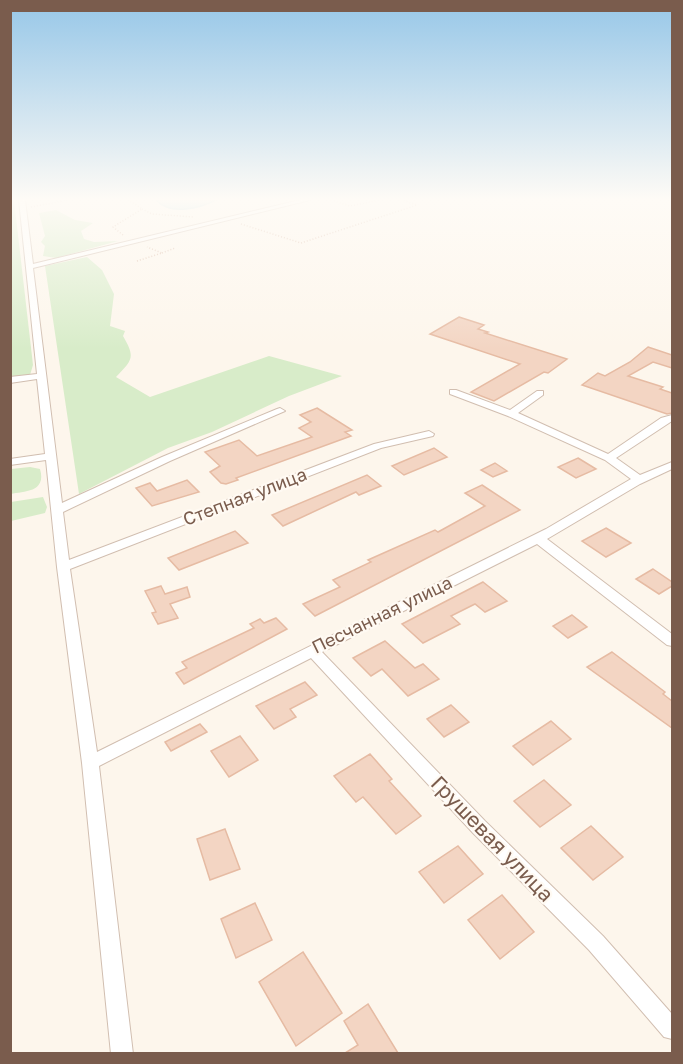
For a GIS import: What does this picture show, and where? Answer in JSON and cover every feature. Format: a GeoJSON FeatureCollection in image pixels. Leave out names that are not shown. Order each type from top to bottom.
{"type":"FeatureCollection","features":[{"type":"Feature","properties":{"kind":"street"},"geometry":{"type":"LineString","coordinates":[[27,250],[63,567],[90,763],[96,841],[122,1053]]}},
{"type":"Feature","properties":{"kind":"street"},"geometry":{"type":"LineString","coordinates":[[29,267],[98,250]]}},
{"type":"Feature","properties":{"kind":"street"},"geometry":{"type":"LineString","coordinates":[[10,380],[42,376]]}},
{"type":"Feature","properties":{"kind":"street"},"geometry":{"type":"LineString","coordinates":[[453,392],[511,414],[609,458],[638,479]]}},
{"type":"Feature","properties":{"kind":"street"},"geometry":{"type":"LineString","coordinates":[[511,414],[540,393]]}},
{"type":"Feature","properties":{"kind":"street"},"geometry":{"type":"LineString","coordinates":[[57,510],[166,459],[280,411]]}},
{"type":"Feature","properties":{"kind":"street"},"geometry":{"type":"LineString","coordinates":[[609,458],[665,420],[672,418]]}},
{"type":"Feature","properties":{"kind":"street","name":"Степная улица"},"geometry":{"type":"LineString","coordinates":[[63,567],[378,446],[429,434]]}},
{"type":"Feature","properties":{"kind":"street"},"geometry":{"type":"LineString","coordinates":[[10,462],[50,456]]}},
{"type":"Feature","properties":{"kind":"street","name":"Песчанная улица"},"geometry":{"type":"LineString","coordinates":[[90,763],[312,650],[539,539],[638,479],[672,465]]}},
{"type":"Feature","properties":{"kind":"street"},"geometry":{"type":"LineString","coordinates":[[539,539],[672,641]]}},
{"type":"Feature","properties":{"kind":"street","name":"Грушевая улица"},"geometry":{"type":"LineString","coordinates":[[312,650],[479,827],[596,943],[672,1029]]}},
{"type":"Feature","properties":{"kind":"path"},"geometry":{"type":"LineString","coordinates":[[162,253],[171,250]]}},
{"type":"Feature","properties":{"kind":"green space"},"geometry":{"type":"Polygon","coordinates":[[[10,250],[20,250],[33,365],[30,375],[10,378],[10,250]]]}},
{"type":"Feature","properties":{"kind":"green space"},"geometry":{"type":"Polygon","coordinates":[[[44,250],[86,250],[56,258],[43,256],[44,250]]]}},
{"type":"Feature","properties":{"kind":"green space"},"geometry":{"type":"Polygon","coordinates":[[[87,257],[102,270],[114,294],[110,326],[125,331],[123,336],[130,349],[129,362],[116,377],[150,397],[269,356],[342,376],[289,396],[212,432],[168,448],[79,494],[45,266],[87,257]]]}},
{"type":"Feature","properties":{"kind":"green space"},"geometry":{"type":"Polygon","coordinates":[[[30,467],[40,469],[40,483],[33,489],[11,494],[11,469],[30,467]]]}},
{"type":"Feature","properties":{"kind":"green space"},"geometry":{"type":"Polygon","coordinates":[[[43,497],[47,507],[45,513],[11,521],[11,502],[43,497]]]}},
{"type":"Feature","properties":{"kind":"building"},"geometry":{"type":"Polygon","coordinates":[[[459,317],[484,325],[478,329],[488,332],[485,333],[567,359],[548,373],[544,372],[494,401],[471,392],[520,364],[430,334],[459,317]]]}},
{"type":"Feature","properties":{"kind":"building"},"geometry":{"type":"Polygon","coordinates":[[[648,347],[672,355],[672,368],[653,362],[628,376],[663,387],[660,389],[672,393],[672,413],[667,414],[582,385],[598,373],[605,376],[630,362],[648,347]]]}},
{"type":"Feature","properties":{"kind":"building"},"geometry":{"type":"Polygon","coordinates":[[[317,408],[352,430],[345,432],[351,436],[236,478],[238,480],[226,484],[221,483],[210,472],[220,466],[205,452],[239,440],[257,456],[312,437],[299,428],[311,422],[300,415],[317,408]]]}},
{"type":"Feature","properties":{"kind":"building"},"geometry":{"type":"Polygon","coordinates":[[[434,448],[447,457],[404,475],[392,466],[434,448]]]}},
{"type":"Feature","properties":{"kind":"building"},"geometry":{"type":"Polygon","coordinates":[[[578,458],[596,469],[576,478],[558,467],[578,458]]]}},
{"type":"Feature","properties":{"kind":"building"},"geometry":{"type":"Polygon","coordinates":[[[495,463],[507,471],[493,477],[481,470],[495,463]]]}},
{"type":"Feature","properties":{"kind":"building"},"geometry":{"type":"Polygon","coordinates":[[[367,475],[381,486],[359,495],[356,492],[283,526],[272,515],[367,475]]]}},
{"type":"Feature","properties":{"kind":"building"},"geometry":{"type":"Polygon","coordinates":[[[187,480],[199,492],[152,506],[136,488],[150,483],[157,491],[187,480]]]}},
{"type":"Feature","properties":{"kind":"building"},"geometry":{"type":"Polygon","coordinates":[[[482,485],[520,510],[315,616],[303,604],[340,587],[333,580],[371,562],[368,560],[435,530],[438,532],[485,506],[465,493],[482,485]]]}},
{"type":"Feature","properties":{"kind":"building"},"geometry":{"type":"Polygon","coordinates":[[[606,528],[631,543],[606,557],[582,541],[606,528]]]}},
{"type":"Feature","properties":{"kind":"building"},"geometry":{"type":"Polygon","coordinates":[[[235,531],[248,543],[179,570],[168,558],[235,531]]]}},
{"type":"Feature","properties":{"kind":"building"},"geometry":{"type":"Polygon","coordinates":[[[653,569],[672,582],[672,586],[659,594],[636,579],[653,569]]]}},
{"type":"Feature","properties":{"kind":"building"},"geometry":{"type":"Polygon","coordinates":[[[483,582],[507,601],[485,612],[475,604],[451,616],[460,624],[423,643],[402,624],[483,582]]]}},
{"type":"Feature","properties":{"kind":"building"},"geometry":{"type":"Polygon","coordinates":[[[161,586],[165,594],[187,587],[190,597],[170,604],[178,618],[158,624],[152,613],[156,612],[145,591],[161,586]]]}},
{"type":"Feature","properties":{"kind":"building"},"geometry":{"type":"Polygon","coordinates":[[[572,615],[587,627],[568,638],[553,626],[572,615]]]}},
{"type":"Feature","properties":{"kind":"building"},"geometry":{"type":"Polygon","coordinates":[[[276,618],[287,629],[184,684],[176,673],[187,668],[182,662],[254,628],[250,624],[260,619],[264,623],[276,618]]]}},
{"type":"Feature","properties":{"kind":"building"},"geometry":{"type":"Polygon","coordinates":[[[385,641],[415,668],[423,664],[439,679],[408,696],[382,669],[371,676],[353,658],[385,641]]]}},
{"type":"Feature","properties":{"kind":"building"},"geometry":{"type":"Polygon","coordinates":[[[612,652],[665,692],[663,694],[672,701],[672,728],[587,667],[612,652]]]}},
{"type":"Feature","properties":{"kind":"building"},"geometry":{"type":"Polygon","coordinates":[[[305,682],[317,695],[290,709],[296,717],[274,729],[256,706],[305,682]]]}},
{"type":"Feature","properties":{"kind":"building"},"geometry":{"type":"Polygon","coordinates":[[[451,705],[469,722],[444,737],[427,719],[451,705]]]}},
{"type":"Feature","properties":{"kind":"building"},"geometry":{"type":"Polygon","coordinates":[[[551,721],[571,739],[533,765],[513,746],[551,721]]]}},
{"type":"Feature","properties":{"kind":"building"},"geometry":{"type":"Polygon","coordinates":[[[200,724],[207,732],[171,751],[165,742],[200,724]]]}},
{"type":"Feature","properties":{"kind":"building"},"geometry":{"type":"Polygon","coordinates":[[[240,736],[258,760],[229,777],[211,751],[240,736]]]}},
{"type":"Feature","properties":{"kind":"building"},"geometry":{"type":"Polygon","coordinates":[[[370,754],[392,779],[389,781],[421,816],[396,834],[363,797],[356,802],[334,776],[370,754]]]}},
{"type":"Feature","properties":{"kind":"building"},"geometry":{"type":"Polygon","coordinates":[[[544,780],[571,805],[540,827],[514,801],[544,780]]]}},
{"type":"Feature","properties":{"kind":"building"},"geometry":{"type":"Polygon","coordinates":[[[591,826],[623,857],[593,880],[561,848],[591,826]]]}},
{"type":"Feature","properties":{"kind":"building"},"geometry":{"type":"Polygon","coordinates":[[[225,829],[240,869],[210,880],[197,839],[225,829]]]}},
{"type":"Feature","properties":{"kind":"building"},"geometry":{"type":"Polygon","coordinates":[[[458,846],[483,874],[444,903],[419,872],[458,846]]]}},
{"type":"Feature","properties":{"kind":"building"},"geometry":{"type":"Polygon","coordinates":[[[502,895],[534,932],[500,959],[468,920],[502,895]]]}},
{"type":"Feature","properties":{"kind":"building"},"geometry":{"type":"Polygon","coordinates":[[[255,903],[272,940],[236,958],[221,919],[255,903]]]}},
{"type":"Feature","properties":{"kind":"building"},"geometry":{"type":"Polygon","coordinates":[[[303,952],[342,1013],[296,1046],[259,982],[303,952]]]}},
{"type":"Feature","properties":{"kind":"building"},"geometry":{"type":"Polygon","coordinates":[[[368,1004],[398,1053],[345,1053],[358,1045],[344,1021],[368,1004]]]}}]}
